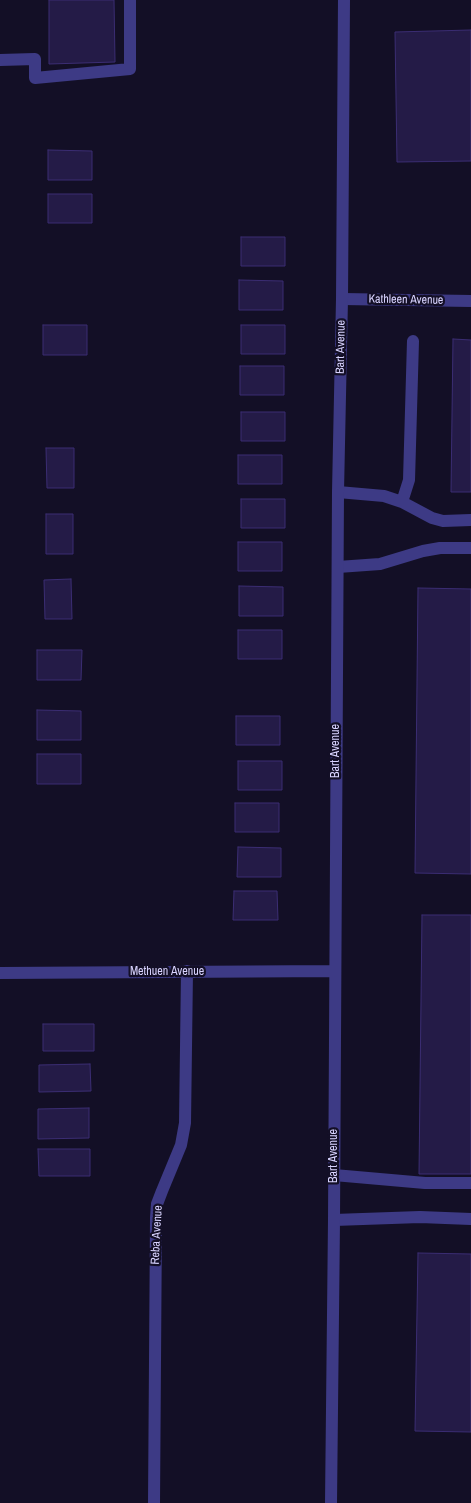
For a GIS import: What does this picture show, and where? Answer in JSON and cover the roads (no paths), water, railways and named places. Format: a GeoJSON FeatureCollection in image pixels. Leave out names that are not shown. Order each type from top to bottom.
{"type":"FeatureCollection","features":[{"type":"Feature","properties":{"kind":"street"},"geometry":{"type":"LineString","coordinates":[[0,60],[35,60],[35,78],[130,69],[130,0]]}},
{"type":"Feature","properties":{"kind":"street","name":"Bart Avenue"},"geometry":{"type":"LineString","coordinates":[[330,1503],[344,0]]}},
{"type":"Feature","properties":{"kind":"street","name":"Kathleen Avenue"},"geometry":{"type":"LineString","coordinates":[[342,299],[471,301]]}},
{"type":"Feature","properties":{"kind":"street"},"geometry":{"type":"LineString","coordinates":[[402,502],[409,480],[413,341]]}},
{"type":"Feature","properties":{"kind":"street"},"geometry":{"type":"LineString","coordinates":[[338,492],[384,496],[402,502],[432,518],[443,521],[471,520]]}},
{"type":"Feature","properties":{"kind":"street"},"geometry":{"type":"LineString","coordinates":[[338,567],[380,564],[440,548],[471,548]]}},
{"type":"Feature","properties":{"kind":"street","name":"Methuen Avenue"},"geometry":{"type":"LineString","coordinates":[[0,973],[334,970]]}},
{"type":"Feature","properties":{"kind":"street","name":"Reba Avenue"},"geometry":{"type":"LineString","coordinates":[[154,1503],[156,1218],[162,1191],[181,1145],[185,1123],[187,971]]}},
{"type":"Feature","properties":{"kind":"street"},"geometry":{"type":"LineString","coordinates":[[334,1175],[425,1183],[471,1183]]}},
{"type":"Feature","properties":{"kind":"street"},"geometry":{"type":"LineString","coordinates":[[334,1220],[420,1217],[471,1219]]}}]}
